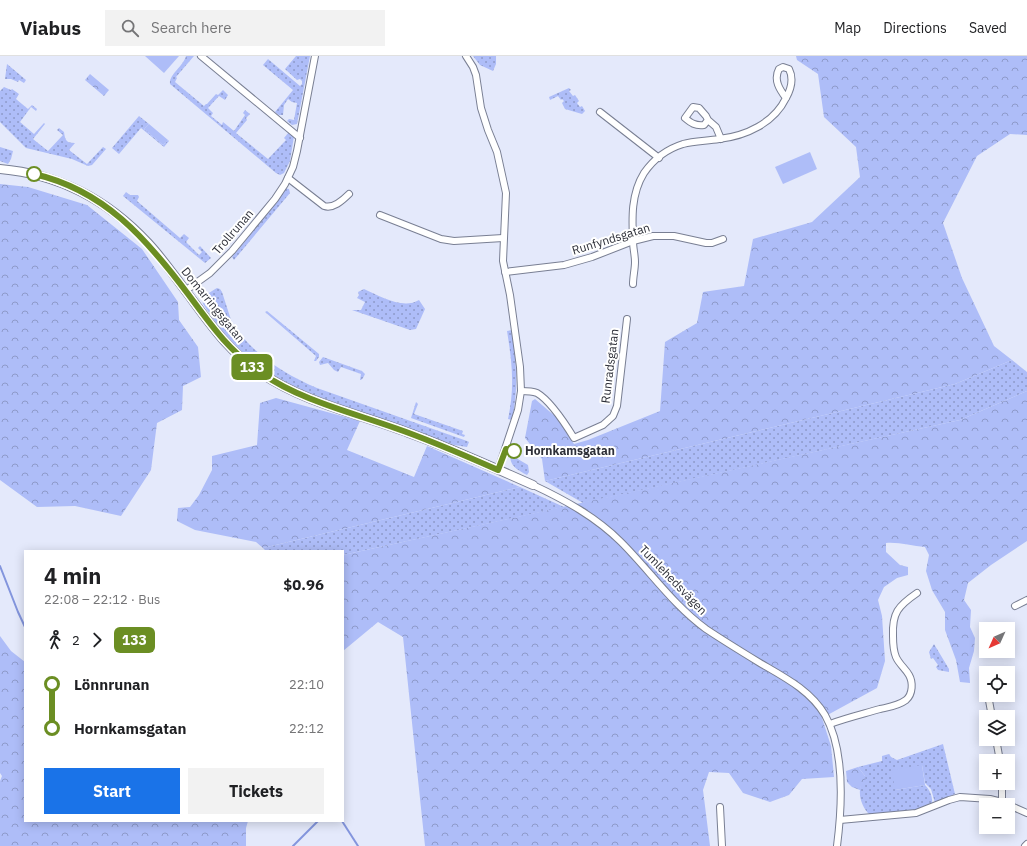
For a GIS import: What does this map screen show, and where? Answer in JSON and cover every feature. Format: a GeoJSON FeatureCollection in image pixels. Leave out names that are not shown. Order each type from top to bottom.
{"type":"FeatureCollection","features":[{"type":"Feature","properties":{"kind":"street"},"geometry":{"type":"LineString","coordinates":[[201,56],[300,138]]}},
{"type":"Feature","properties":{"kind":"street","name":"Trollrunan"},"geometry":{"type":"LineString","coordinates":[[186,291],[210,273],[232,251],[275,199],[288,178],[300,138],[315,56]]}},
{"type":"Feature","properties":{"kind":"street"},"geometry":{"type":"LineString","coordinates":[[466,56],[476,75],[481,108],[500,163],[506,199],[503,261],[520,367],[521,391],[514,425],[498,470]]}},
{"type":"Feature","properties":{"kind":"street"},"geometry":{"type":"LineString","coordinates":[[633,284],[635,262],[633,241],[633,206],[636,190],[644,173],[658,158],[683,144],[721,139],[755,129],[774,115],[783,106],[786,98]]}},
{"type":"Feature","properties":{"kind":"street"},"geometry":{"type":"LineString","coordinates":[[600,112],[658,158]]}},
{"type":"Feature","properties":{"kind":"street"},"geometry":{"type":"LineString","coordinates":[[708,120],[716,127],[721,139]]}},
{"type":"Feature","properties":{"kind":"street","name":"Domarringsgatan"},"geometry":{"type":"LineString","coordinates":[[0,169],[22,171],[42,176],[80,191],[108,208],[132,227],[149,244],[225,343],[248,364],[274,382],[298,394],[408,432],[533,485]]}},
{"type":"Feature","properties":{"kind":"street"},"geometry":{"type":"LineString","coordinates":[[288,178],[328,208],[340,202],[349,194]]}},
{"type":"Feature","properties":{"kind":"street"},"geometry":{"type":"LineString","coordinates":[[380,215],[441,239],[454,241],[503,238]]}},
{"type":"Feature","properties":{"kind":"street","name":"Runfyndsgatan"},"geometry":{"type":"LineString","coordinates":[[505,272],[564,265],[633,241],[653,236],[664,235],[706,243],[722,239]]}},
{"type":"Feature","properties":{"kind":"street","name":"Runradsgatan"},"geometry":{"type":"LineString","coordinates":[[521,391],[530,391],[540,396],[562,419],[574,438],[603,425],[613,416],[617,406],[627,319]]}},
{"type":"Feature","properties":{"kind":"street","name":"Tumlehedsvägen"},"geometry":{"type":"LineString","coordinates":[[533,485],[569,503],[611,532],[684,611],[706,628],[799,687],[816,702],[830,724],[837,751],[839,768],[840,820],[837,846]]}},
{"type":"Feature","properties":{"kind":"street"},"geometry":{"type":"LineString","coordinates":[[830,724],[896,706],[908,697],[912,684],[909,675],[898,661],[894,652],[893,628],[895,614],[900,607],[916,593]]}},
{"type":"Feature","properties":{"kind":"street"},"geometry":{"type":"LineString","coordinates":[[1015,606],[1027,600]]}},
{"type":"Feature","properties":{"kind":"street"},"geometry":{"type":"LineString","coordinates":[[840,820],[916,813],[949,800],[960,798],[979,799]]}},
{"type":"Feature","properties":{"kind":"street"},"geometry":{"type":"LineString","coordinates":[[720,807],[722,846]]}},
{"type":"Feature","properties":{"kind":"street"},"geometry":{"type":"LineString","coordinates":[[1015,808],[1027,813]]}},
{"type":"Feature","properties":{"kind":"green space"},"geometry":{"type":"Polygon","coordinates":[[[145,56],[179,56],[164,73],[145,56]]]}},
{"type":"Feature","properties":{"kind":"green space"},"geometry":{"type":"Polygon","coordinates":[[[186,56],[194,56],[176,77],[175,82],[204,106],[216,94],[218,95],[223,90],[228,95],[225,100],[219,96],[208,108],[213,113],[211,116],[222,125],[223,122],[234,131],[245,115],[243,113],[245,110],[250,114],[236,133],[268,159],[286,140],[284,138],[289,132],[294,136],[290,161],[284,173],[280,175],[276,173],[170,84],[170,80],[186,56]]]}},
{"type":"Feature","properties":{"kind":"green space"},"geometry":{"type":"Polygon","coordinates":[[[296,56],[310,56],[297,124],[292,125],[287,121],[289,119],[294,120],[297,103],[288,99],[284,105],[283,115],[279,115],[275,112],[293,90],[263,65],[268,59],[300,86],[302,81],[300,79],[297,80],[285,69],[296,56]]]}},
{"type":"Feature","properties":{"kind":"green space"},"geometry":{"type":"Polygon","coordinates":[[[473,56],[496,56],[496,64],[493,71],[480,65],[473,56]]]}},
{"type":"Feature","properties":{"kind":"green space"},"geometry":{"type":"Polygon","coordinates":[[[796,56],[1027,56],[1027,135],[1010,134],[977,156],[943,223],[962,278],[994,346],[1012,360],[955,384],[545,481],[542,459],[525,438],[532,401],[535,399],[556,417],[574,444],[588,440],[660,411],[665,342],[697,323],[703,292],[744,286],[753,239],[812,222],[860,177],[856,147],[824,117],[818,74],[797,60],[796,56]]]}},
{"type":"Feature","properties":{"kind":"green space"},"geometry":{"type":"Polygon","coordinates":[[[7,64],[26,80],[24,83],[19,80],[18,82],[11,79],[5,79],[7,64]]]}},
{"type":"Feature","properties":{"kind":"green space"},"geometry":{"type":"Polygon","coordinates":[[[90,74],[109,90],[104,96],[85,80],[90,74]]]}},
{"type":"Feature","properties":{"kind":"green space"},"geometry":{"type":"Polygon","coordinates":[[[4,87],[11,90],[12,89],[19,94],[16,99],[28,109],[32,105],[37,109],[36,111],[31,107],[20,122],[34,134],[44,123],[45,124],[33,139],[48,151],[63,135],[57,130],[59,128],[64,132],[66,140],[75,143],[69,150],[87,164],[103,147],[106,149],[92,165],[88,166],[72,159],[26,148],[0,122],[0,91],[4,87]]]}},
{"type":"Feature","properties":{"kind":"green space"},"geometry":{"type":"Polygon","coordinates":[[[569,88],[571,90],[569,91],[573,96],[575,95],[579,101],[577,103],[580,107],[582,106],[585,111],[582,114],[565,109],[562,103],[564,101],[558,96],[550,100],[549,97],[569,88]]]}},
{"type":"Feature","properties":{"kind":"green space"},"geometry":{"type":"Polygon","coordinates":[[[139,116],[149,124],[144,129],[163,145],[168,140],[169,141],[164,147],[141,128],[119,154],[112,148],[139,116]]]}},
{"type":"Feature","properties":{"kind":"green space"},"geometry":{"type":"Polygon","coordinates":[[[149,124],[168,140],[163,145],[144,129],[149,124]]]}},
{"type":"Feature","properties":{"kind":"green space"},"geometry":{"type":"Polygon","coordinates":[[[0,147],[13,151],[8,164],[0,161],[0,147]]]}},
{"type":"Feature","properties":{"kind":"green space"},"geometry":{"type":"Polygon","coordinates":[[[810,152],[817,169],[783,184],[775,167],[810,152]]]}},
{"type":"Feature","properties":{"kind":"green space"},"geometry":{"type":"Polygon","coordinates":[[[0,184],[28,187],[87,205],[142,249],[178,302],[179,320],[198,347],[201,377],[183,386],[182,410],[157,423],[151,470],[121,516],[75,506],[37,507],[0,480],[0,184]]]}},
{"type":"Feature","properties":{"kind":"green space"},"geometry":{"type":"Polygon","coordinates":[[[285,188],[289,189],[290,193],[234,260],[232,257],[278,201],[285,188]]]}},
{"type":"Feature","properties":{"kind":"green space"},"geometry":{"type":"Polygon","coordinates":[[[126,192],[130,195],[138,195],[139,197],[137,201],[180,238],[184,234],[189,238],[186,242],[199,255],[202,252],[198,248],[200,246],[211,258],[205,263],[123,196],[126,192]]]}},
{"type":"Feature","properties":{"kind":"green space"},"geometry":{"type":"Polygon","coordinates":[[[217,288],[222,292],[232,323],[240,334],[270,362],[292,376],[317,388],[467,441],[469,442],[467,447],[454,445],[318,397],[276,377],[250,359],[230,340],[203,304],[205,296],[217,288]]]}},
{"type":"Feature","properties":{"kind":"green space"},"geometry":{"type":"Polygon","coordinates":[[[364,289],[399,303],[413,303],[419,300],[425,309],[416,329],[410,330],[352,310],[361,310],[365,302],[357,298],[359,295],[358,292],[364,289]]]}},
{"type":"Feature","properties":{"kind":"green space"},"geometry":{"type":"Polygon","coordinates":[[[267,311],[319,354],[316,361],[314,361],[316,356],[265,312],[267,311]]]}},
{"type":"Feature","properties":{"kind":"green space"},"geometry":{"type":"Polygon","coordinates":[[[512,330],[516,364],[516,396],[512,420],[508,419],[512,396],[512,375],[507,331],[512,330]]]}},
{"type":"Feature","properties":{"kind":"green space"},"geometry":{"type":"Polygon","coordinates":[[[323,357],[362,371],[365,374],[360,380],[361,374],[341,367],[338,372],[328,363],[320,365],[319,362],[323,357]]]}},
{"type":"Feature","properties":{"kind":"green space"},"geometry":{"type":"Polygon","coordinates":[[[1012,360],[1027,372],[1027,391],[960,420],[583,503],[545,481],[955,384],[1012,360]]]}},
{"type":"Feature","properties":{"kind":"green space"},"geometry":{"type":"Polygon","coordinates":[[[1027,391],[1027,541],[991,565],[968,583],[964,600],[971,610],[970,627],[975,638],[974,651],[969,668],[970,683],[960,682],[956,660],[945,630],[945,612],[932,590],[926,571],[929,555],[925,547],[886,543],[886,552],[900,565],[908,567],[908,575],[897,578],[884,587],[878,600],[882,616],[885,661],[877,688],[822,718],[831,746],[834,777],[802,779],[789,795],[770,802],[743,793],[729,773],[709,772],[703,790],[710,846],[425,846],[403,637],[378,622],[344,650],[344,555],[960,420],[1027,391]]]}},
{"type":"Feature","properties":{"kind":"green space"},"geometry":{"type":"Polygon","coordinates":[[[276,398],[360,421],[347,450],[414,477],[427,446],[520,487],[263,548],[256,542],[195,530],[177,521],[178,508],[190,507],[199,495],[212,470],[212,456],[257,445],[260,403],[276,398]]]}},
{"type":"Feature","properties":{"kind":"green space"},"geometry":{"type":"Polygon","coordinates":[[[416,402],[418,404],[414,414],[463,431],[462,434],[465,435],[464,437],[411,418],[416,402]]]}},
{"type":"Feature","properties":{"kind":"green space"},"geometry":{"type":"Polygon","coordinates":[[[511,455],[528,465],[529,472],[527,475],[513,465],[510,459],[511,455]]]}},
{"type":"Feature","properties":{"kind":"green space"},"geometry":{"type":"Polygon","coordinates":[[[520,487],[564,507],[344,555],[344,550],[265,550],[263,548],[520,487]]]}},
{"type":"Feature","properties":{"kind":"green space"},"geometry":{"type":"Polygon","coordinates":[[[0,636],[11,651],[24,661],[24,822],[248,822],[246,828],[246,846],[0,846],[0,781],[2,776],[0,773],[0,636]]]}},
{"type":"Feature","properties":{"kind":"green space"},"geometry":{"type":"Polygon","coordinates":[[[934,644],[949,669],[949,672],[938,670],[936,667],[938,665],[933,658],[931,659],[929,652],[934,644]]]}},
{"type":"Feature","properties":{"kind":"green space"},"geometry":{"type":"Polygon","coordinates":[[[943,744],[955,794],[935,803],[931,789],[925,783],[922,765],[895,790],[925,785],[931,794],[932,805],[912,811],[870,815],[865,810],[860,796],[860,786],[865,776],[858,767],[882,761],[882,756],[889,754],[897,760],[943,744]]]}},
{"type":"Feature","properties":{"kind":"green space"},"geometry":{"type":"Polygon","coordinates":[[[922,765],[925,785],[895,790],[892,770],[922,765]]]}},
{"type":"Feature","properties":{"kind":"green space"},"geometry":{"type":"Polygon","coordinates":[[[858,767],[865,776],[866,783],[861,786],[860,790],[852,787],[847,782],[846,771],[858,767]]]}},
{"type":"Feature","properties":{"kind":"waterway"},"geometry":{"type":"LineString","coordinates":[[0,566],[24,625]]}},
{"type":"Feature","properties":{"kind":"waterway"},"geometry":{"type":"LineString","coordinates":[[293,846],[317,822]]}},
{"type":"Feature","properties":{"kind":"waterway"},"geometry":{"type":"LineString","coordinates":[[343,822],[358,846]]}},
{"type":"Feature","properties":{"kind":"bus line","name":"133"},"geometry":{"type":"LineString","coordinates":[[34,174],[80,191],[108,208],[132,227],[162,260],[225,343],[248,364],[274,382],[298,394],[408,432],[498,470],[506,449],[514,451]]}},
{"type":"Feature","properties":{"kind":"place","name":"Hornkamsgatan"},"geometry":{"type":"Point","coordinates":[514,451]}}]}
